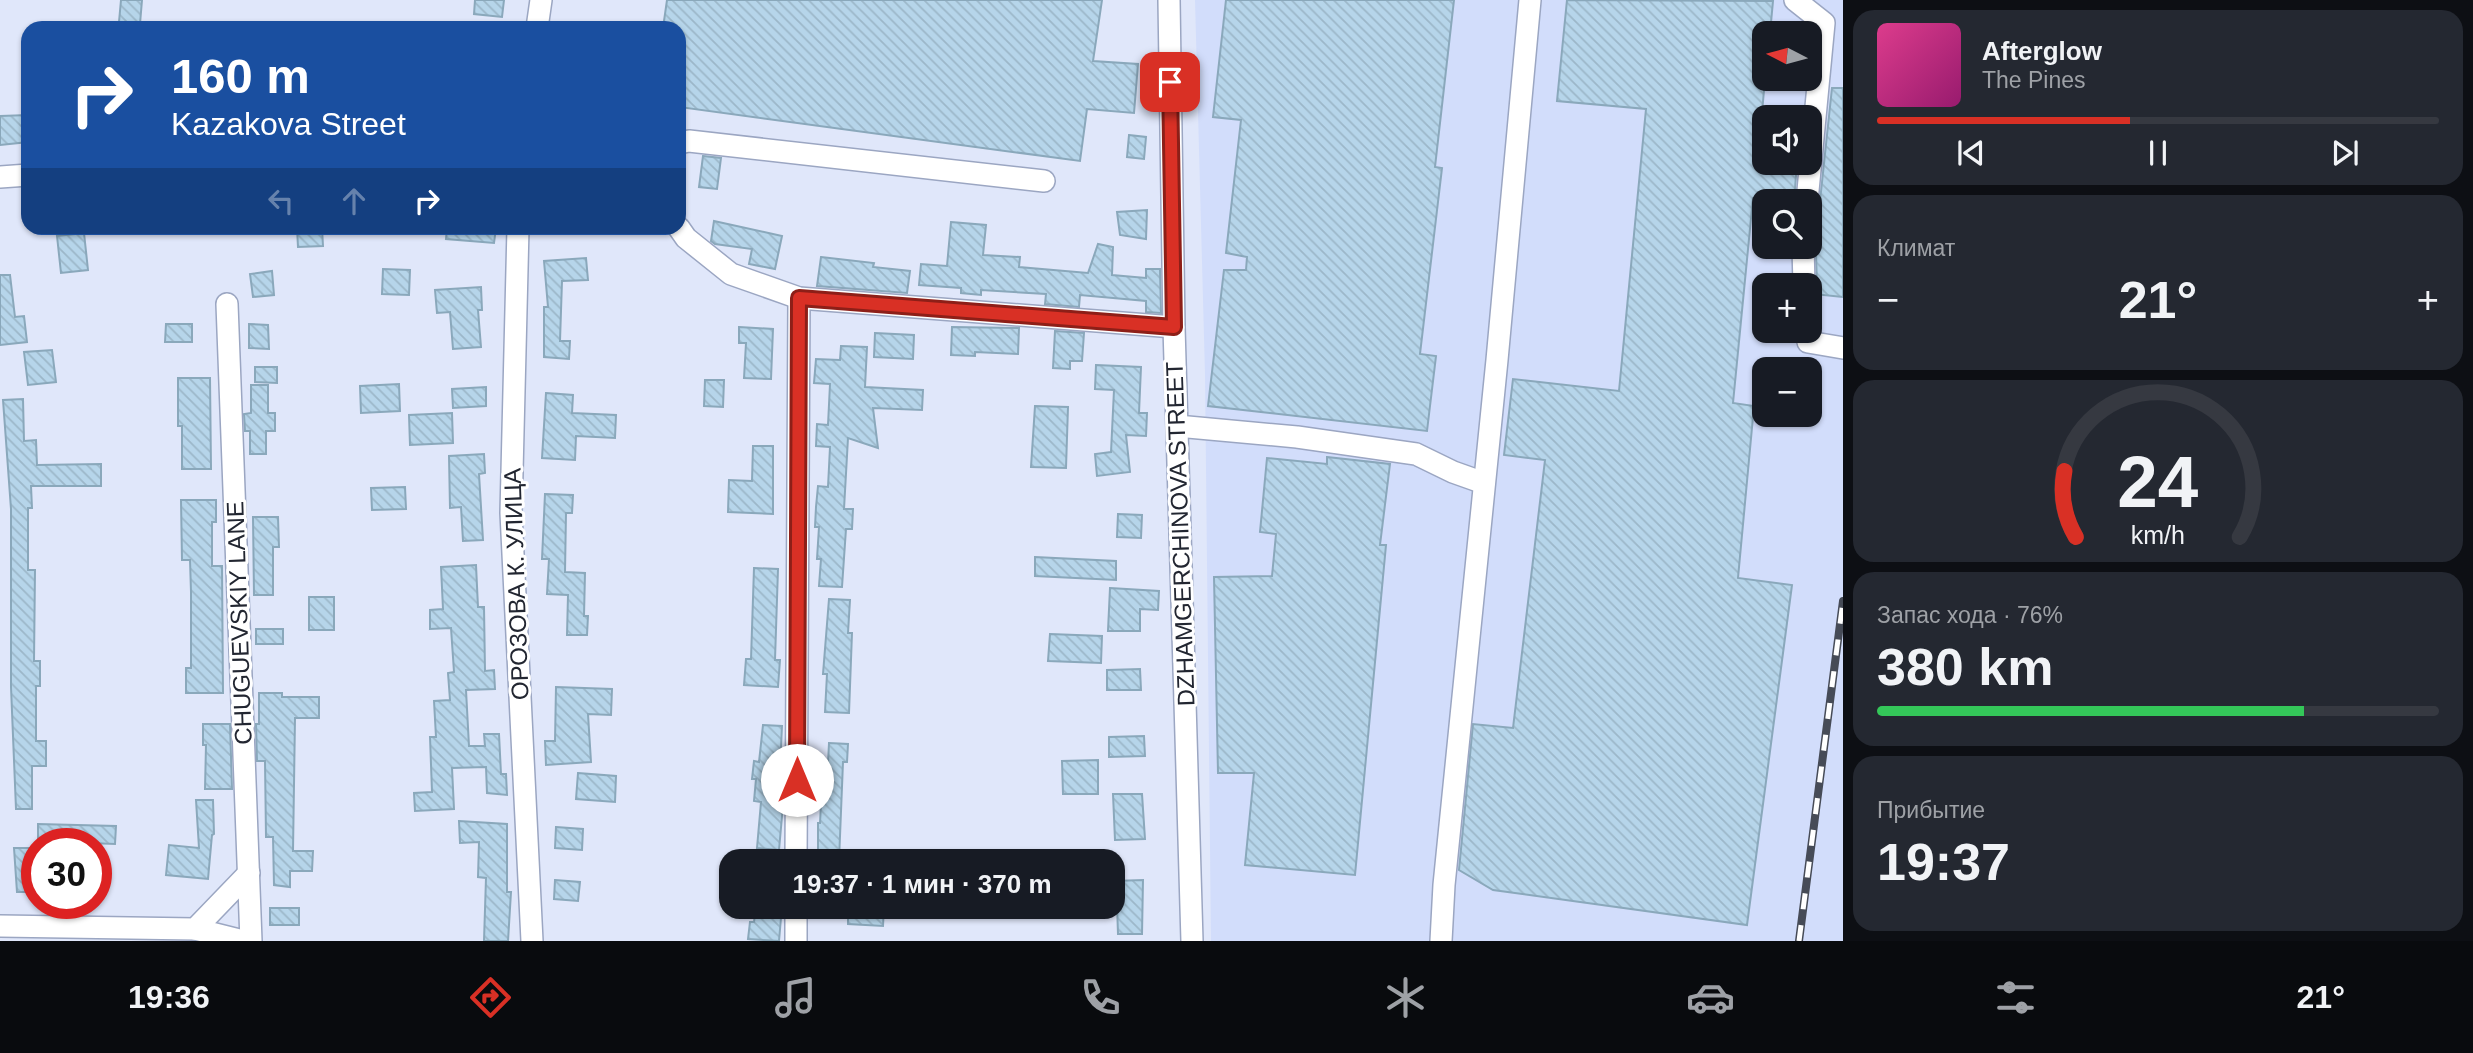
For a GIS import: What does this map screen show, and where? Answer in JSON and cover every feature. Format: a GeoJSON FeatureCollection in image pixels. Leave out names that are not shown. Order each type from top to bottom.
{"type":"FeatureCollection","features":[{"type":"Feature","properties":{"kind":"street"},"geometry":{"type":"LineString","coordinates":[[538,21],[541,0]]}},
{"type":"Feature","properties":{"kind":"street","name":"DZHAMGERCHINOVA STREET"},"geometry":{"type":"LineString","coordinates":[[1169,0],[1174,327],[1192,941]]}},
{"type":"Feature","properties":{"kind":"street"},"geometry":{"type":"LineString","coordinates":[[1441,941],[1444,885],[1530,0]]}},
{"type":"Feature","properties":{"kind":"street"},"geometry":{"type":"LineString","coordinates":[[1795,0],[1824,23],[1808,189]]}},
{"type":"Feature","properties":{"kind":"street"},"geometry":{"type":"LineString","coordinates":[[686,142],[1044,181]]}},
{"type":"Feature","properties":{"kind":"street"},"geometry":{"type":"LineString","coordinates":[[0,177],[21,176]]}},
{"type":"Feature","properties":{"kind":"street","name":"ОРОЗОВА К. УЛИЦА"},"geometry":{"type":"LineString","coordinates":[[518,235],[510,513],[532,941]]}},
{"type":"Feature","properties":{"kind":"street"},"geometry":{"type":"LineString","coordinates":[[684,235],[731,274],[799,298],[1174,327]]}},
{"type":"Feature","properties":{"kind":"street"},"geometry":{"type":"LineString","coordinates":[[796,849],[799,298]]}},
{"type":"Feature","properties":{"kind":"street","name":"CHUGUEVSKIY LANE"},"geometry":{"type":"LineString","coordinates":[[227,304],[251,941]]}},
{"type":"Feature","properties":{"kind":"street"},"geometry":{"type":"LineString","coordinates":[[1814,343],[1843,348]]}},
{"type":"Feature","properties":{"kind":"street"},"geometry":{"type":"LineString","coordinates":[[1177,426],[1297,437],[1416,454],[1485,483]]}},
{"type":"Feature","properties":{"kind":"street"},"geometry":{"type":"LineString","coordinates":[[195,929],[249,873]]}},
{"type":"Feature","properties":{"kind":"street"},"geometry":{"type":"LineString","coordinates":[[796,919],[796,941]]}},
{"type":"Feature","properties":{"kind":"street"},"geometry":{"type":"LineString","coordinates":[[0,926],[195,929],[243,941]]}},
{"type":"Feature","properties":{"kind":"shaded area"},"geometry":{"type":"Polygon","coordinates":[[[1195,0],[1843,0],[1843,941],[1211,941],[1205,374],[1195,0]]]}},
{"type":"Feature","properties":{"kind":"building"},"geometry":{"type":"Polygon","coordinates":[[[121,0],[142,0],[140,21],[119,21],[121,0]]]}},
{"type":"Feature","properties":{"kind":"building"},"geometry":{"type":"Polygon","coordinates":[[[475,0],[504,0],[502,17],[474,14],[475,0]]]}},
{"type":"Feature","properties":{"kind":"building"},"geometry":{"type":"Polygon","coordinates":[[[667,0],[1102,0],[1093,61],[1138,64],[1134,113],[1087,109],[1080,161],[686,108],[686,21],[664,21],[667,0]]]}},
{"type":"Feature","properties":{"kind":"building"},"geometry":{"type":"Polygon","coordinates":[[[1226,0],[1454,0],[1435,167],[1442,168],[1420,354],[1436,356],[1427,431],[1208,406],[1224,270],[1246,270],[1247,257],[1226,253],[1241,120],[1213,117],[1226,0]]]}},
{"type":"Feature","properties":{"kind":"building"},"geometry":{"type":"Polygon","coordinates":[[[1567,0],[1773,1],[1771,21],[1752,21],[1752,91],[1764,91],[1763,105],[1752,105],[1752,175],[1796,175],[1795,189],[1752,189],[1733,403],[1752,406],[1738,578],[1792,585],[1747,925],[1493,890],[1459,870],[1473,724],[1513,728],[1545,460],[1504,455],[1513,379],[1619,391],[1646,109],[1557,101],[1567,0]]]}},
{"type":"Feature","properties":{"kind":"building"},"geometry":{"type":"Polygon","coordinates":[[[1832,88],[1843,88],[1843,297],[1822,295],[1822,273],[1817,273],[1816,259],[1822,259],[1821,189],[1832,88]]]}},
{"type":"Feature","properties":{"kind":"building"},"geometry":{"type":"Polygon","coordinates":[[[21,115],[21,143],[0,145],[0,116],[21,115]]]}},
{"type":"Feature","properties":{"kind":"building"},"geometry":{"type":"Polygon","coordinates":[[[1129,135],[1146,137],[1144,159],[1127,157],[1129,135]]]}},
{"type":"Feature","properties":{"kind":"building"},"geometry":{"type":"Polygon","coordinates":[[[703,156],[721,158],[717,189],[699,187],[703,156]]]}},
{"type":"Feature","properties":{"kind":"building"},"geometry":{"type":"Polygon","coordinates":[[[1147,210],[1146,239],[1120,235],[1117,212],[1147,210]]]}},
{"type":"Feature","properties":{"kind":"building"},"geometry":{"type":"Polygon","coordinates":[[[714,221],[782,236],[775,269],[749,264],[752,249],[715,244],[711,241],[714,221]]]}},
{"type":"Feature","properties":{"kind":"building"},"geometry":{"type":"Polygon","coordinates":[[[951,222],[986,225],[983,255],[1020,257],[1019,267],[1088,273],[1098,244],[1113,247],[1112,275],[1146,278],[1146,269],[1160,269],[1161,313],[1146,312],[1146,301],[1080,295],[1079,307],[1045,304],[1046,294],[981,290],[981,295],[961,293],[961,288],[919,285],[921,264],[947,266],[951,222]]]}},
{"type":"Feature","properties":{"kind":"building"},"geometry":{"type":"Polygon","coordinates":[[[84,235],[88,270],[61,273],[57,236],[84,235]]]}},
{"type":"Feature","properties":{"kind":"building"},"geometry":{"type":"Polygon","coordinates":[[[297,235],[322,235],[323,246],[298,247],[297,235]]]}},
{"type":"Feature","properties":{"kind":"building"},"geometry":{"type":"Polygon","coordinates":[[[446,235],[495,235],[494,243],[446,239],[446,235]]]}},
{"type":"Feature","properties":{"kind":"building"},"geometry":{"type":"Polygon","coordinates":[[[821,257],[874,263],[873,267],[910,271],[907,293],[817,286],[821,257]]]}},
{"type":"Feature","properties":{"kind":"building"},"geometry":{"type":"Polygon","coordinates":[[[586,258],[588,280],[562,281],[560,341],[570,341],[569,359],[544,357],[544,307],[548,307],[544,261],[586,258]]]}},
{"type":"Feature","properties":{"kind":"building"},"geometry":{"type":"Polygon","coordinates":[[[383,269],[410,270],[409,295],[382,294],[383,269]]]}},
{"type":"Feature","properties":{"kind":"building"},"geometry":{"type":"Polygon","coordinates":[[[272,271],[274,295],[253,297],[250,274],[272,271]]]}},
{"type":"Feature","properties":{"kind":"building"},"geometry":{"type":"Polygon","coordinates":[[[0,275],[10,275],[15,317],[24,316],[27,342],[0,345],[0,275]]]}},
{"type":"Feature","properties":{"kind":"building"},"geometry":{"type":"Polygon","coordinates":[[[481,287],[482,310],[478,310],[481,347],[453,349],[450,312],[437,313],[435,290],[481,287]]]}},
{"type":"Feature","properties":{"kind":"building"},"geometry":{"type":"Polygon","coordinates":[[[166,324],[192,324],[192,342],[165,342],[166,324]]]}},
{"type":"Feature","properties":{"kind":"building"},"geometry":{"type":"Polygon","coordinates":[[[249,324],[268,325],[269,349],[249,348],[249,324]]]}},
{"type":"Feature","properties":{"kind":"building"},"geometry":{"type":"Polygon","coordinates":[[[739,327],[773,329],[771,379],[744,378],[746,343],[739,343],[739,327]]]}},
{"type":"Feature","properties":{"kind":"building"},"geometry":{"type":"Polygon","coordinates":[[[952,327],[1019,328],[1018,354],[975,352],[975,356],[951,355],[952,327]]]}},
{"type":"Feature","properties":{"kind":"building"},"geometry":{"type":"Polygon","coordinates":[[[1055,331],[1084,333],[1082,361],[1070,361],[1070,369],[1053,368],[1055,331]]]}},
{"type":"Feature","properties":{"kind":"building"},"geometry":{"type":"Polygon","coordinates":[[[875,333],[914,335],[913,359],[874,357],[875,333]]]}},
{"type":"Feature","properties":{"kind":"building"},"geometry":{"type":"Polygon","coordinates":[[[841,346],[867,347],[865,387],[923,390],[922,410],[873,408],[878,448],[848,438],[844,509],[853,509],[852,529],[846,529],[842,587],[819,586],[821,559],[817,559],[819,527],[815,527],[816,507],[818,486],[828,487],[830,447],[816,446],[817,424],[828,425],[830,384],[814,383],[816,359],[840,360],[841,346]]]}},
{"type":"Feature","properties":{"kind":"building"},"geometry":{"type":"Polygon","coordinates":[[[52,350],[56,382],[28,385],[24,352],[52,350]]]}},
{"type":"Feature","properties":{"kind":"building"},"geometry":{"type":"Polygon","coordinates":[[[1096,365],[1141,367],[1139,413],[1147,413],[1146,436],[1126,435],[1130,472],[1097,476],[1095,454],[1111,452],[1114,390],[1095,389],[1096,365]]]}},
{"type":"Feature","properties":{"kind":"building"},"geometry":{"type":"Polygon","coordinates":[[[255,367],[277,367],[277,383],[255,382],[255,367]]]}},
{"type":"Feature","properties":{"kind":"building"},"geometry":{"type":"Polygon","coordinates":[[[178,378],[210,378],[211,469],[182,469],[182,426],[178,426],[178,378]]]}},
{"type":"Feature","properties":{"kind":"building"},"geometry":{"type":"Polygon","coordinates":[[[705,380],[724,380],[723,407],[704,406],[705,380]]]}},
{"type":"Feature","properties":{"kind":"building"},"geometry":{"type":"Polygon","coordinates":[[[399,384],[400,411],[361,413],[360,386],[399,384]]]}},
{"type":"Feature","properties":{"kind":"building"},"geometry":{"type":"Polygon","coordinates":[[[251,385],[268,385],[268,413],[275,413],[275,431],[266,431],[266,454],[250,454],[250,431],[245,431],[244,414],[251,413],[251,385]]]}},
{"type":"Feature","properties":{"kind":"building"},"geometry":{"type":"Polygon","coordinates":[[[486,387],[486,406],[453,408],[452,389],[486,387]]]}},
{"type":"Feature","properties":{"kind":"building"},"geometry":{"type":"Polygon","coordinates":[[[546,393],[573,395],[572,413],[616,415],[615,438],[576,436],[575,460],[542,458],[546,393]]]}},
{"type":"Feature","properties":{"kind":"building"},"geometry":{"type":"Polygon","coordinates":[[[23,399],[24,441],[36,440],[37,465],[101,464],[101,486],[31,486],[32,508],[28,508],[28,570],[35,570],[34,661],[40,661],[40,686],[36,686],[36,741],[46,741],[46,766],[32,766],[32,809],[16,809],[11,687],[11,509],[3,400],[23,399]]]}},
{"type":"Feature","properties":{"kind":"building"},"geometry":{"type":"Polygon","coordinates":[[[1035,406],[1068,407],[1066,468],[1031,467],[1035,406]]]}},
{"type":"Feature","properties":{"kind":"building"},"geometry":{"type":"Polygon","coordinates":[[[452,413],[453,443],[410,445],[409,415],[452,413]]]}},
{"type":"Feature","properties":{"kind":"building"},"geometry":{"type":"Polygon","coordinates":[[[753,446],[773,446],[773,514],[728,512],[729,480],[752,481],[753,446]]]}},
{"type":"Feature","properties":{"kind":"building"},"geometry":{"type":"Polygon","coordinates":[[[484,454],[485,473],[479,474],[483,540],[463,541],[461,507],[450,508],[449,456],[484,454]]]}},
{"type":"Feature","properties":{"kind":"building"},"geometry":{"type":"Polygon","coordinates":[[[1327,457],[1390,464],[1380,545],[1386,545],[1355,875],[1245,865],[1254,773],[1218,773],[1214,577],[1272,576],[1276,534],[1260,532],[1267,458],[1327,464],[1327,457]]]}},
{"type":"Feature","properties":{"kind":"building"},"geometry":{"type":"Polygon","coordinates":[[[405,487],[406,509],[372,510],[371,488],[405,487]]]}},
{"type":"Feature","properties":{"kind":"building"},"geometry":{"type":"Polygon","coordinates":[[[545,494],[573,495],[572,513],[566,513],[565,572],[585,573],[584,616],[588,616],[587,635],[567,635],[568,595],[547,594],[549,559],[542,559],[545,494]]]}},
{"type":"Feature","properties":{"kind":"building"},"geometry":{"type":"Polygon","coordinates":[[[181,500],[216,500],[216,522],[212,522],[212,566],[222,566],[223,693],[186,693],[186,668],[191,668],[191,592],[190,560],[182,560],[181,500]]]}},
{"type":"Feature","properties":{"kind":"building"},"geometry":{"type":"Polygon","coordinates":[[[1118,514],[1142,515],[1141,538],[1117,537],[1118,514]]]}},
{"type":"Feature","properties":{"kind":"building"},"geometry":{"type":"Polygon","coordinates":[[[253,517],[278,517],[279,547],[273,547],[273,595],[254,595],[253,517]]]}},
{"type":"Feature","properties":{"kind":"building"},"geometry":{"type":"Polygon","coordinates":[[[1035,557],[1116,561],[1116,580],[1035,576],[1035,557]]]}},
{"type":"Feature","properties":{"kind":"building"},"geometry":{"type":"Polygon","coordinates":[[[476,565],[478,607],[484,607],[485,671],[494,670],[495,689],[466,690],[469,746],[485,746],[484,734],[499,734],[501,774],[506,774],[507,795],[487,793],[486,767],[452,768],[454,809],[415,811],[414,793],[432,792],[430,737],[436,737],[434,701],[450,700],[448,673],[454,672],[451,628],[430,629],[430,610],[443,609],[441,567],[476,565]]]}},
{"type":"Feature","properties":{"kind":"building"},"geometry":{"type":"Polygon","coordinates":[[[754,568],[778,569],[775,660],[780,660],[778,687],[744,685],[746,659],[751,659],[754,568]]]}},
{"type":"Feature","properties":{"kind":"building"},"geometry":{"type":"Polygon","coordinates":[[[1110,588],[1159,591],[1158,610],[1140,609],[1140,631],[1108,631],[1110,588]]]}},
{"type":"Feature","properties":{"kind":"building"},"geometry":{"type":"Polygon","coordinates":[[[309,597],[334,597],[334,630],[309,630],[309,597]]]}},
{"type":"Feature","properties":{"kind":"building"},"geometry":{"type":"Polygon","coordinates":[[[829,599],[850,600],[848,633],[852,633],[849,713],[825,712],[827,674],[823,674],[829,599]]]}},
{"type":"Feature","properties":{"kind":"building"},"geometry":{"type":"Polygon","coordinates":[[[256,629],[283,629],[283,644],[256,644],[256,629]]]}},
{"type":"Feature","properties":{"kind":"building"},"geometry":{"type":"Polygon","coordinates":[[[1050,634],[1102,636],[1101,663],[1048,661],[1050,634]]]}},
{"type":"Feature","properties":{"kind":"building"},"geometry":{"type":"Polygon","coordinates":[[[1140,669],[1141,690],[1107,690],[1107,670],[1140,669]]]}},
{"type":"Feature","properties":{"kind":"building"},"geometry":{"type":"Polygon","coordinates":[[[556,687],[612,689],[611,715],[588,714],[591,762],[546,765],[545,741],[555,741],[556,687]]]}},
{"type":"Feature","properties":{"kind":"building"},"geometry":{"type":"Polygon","coordinates":[[[259,693],[282,693],[282,697],[319,697],[319,718],[295,718],[293,851],[313,851],[312,871],[290,871],[290,887],[274,885],[273,837],[266,837],[265,761],[257,761],[259,693]]]}},
{"type":"Feature","properties":{"kind":"building"},"geometry":{"type":"Polygon","coordinates":[[[203,724],[230,724],[232,789],[205,789],[206,745],[203,745],[203,724]]]}},
{"type":"Feature","properties":{"kind":"building"},"geometry":{"type":"Polygon","coordinates":[[[763,725],[782,726],[779,789],[783,789],[783,805],[779,849],[757,848],[761,802],[754,801],[756,779],[752,779],[754,761],[759,762],[763,725]]]}},
{"type":"Feature","properties":{"kind":"building"},"geometry":{"type":"Polygon","coordinates":[[[1144,736],[1145,756],[1109,757],[1109,737],[1144,736]]]}},
{"type":"Feature","properties":{"kind":"building"},"geometry":{"type":"Polygon","coordinates":[[[829,743],[848,744],[847,762],[843,762],[839,849],[818,849],[822,784],[827,784],[829,743]]]}},
{"type":"Feature","properties":{"kind":"building"},"geometry":{"type":"Polygon","coordinates":[[[1098,760],[1098,794],[1063,794],[1062,761],[1098,760]]]}},
{"type":"Feature","properties":{"kind":"building"},"geometry":{"type":"Polygon","coordinates":[[[578,773],[616,776],[615,802],[576,799],[578,773]]]}},
{"type":"Feature","properties":{"kind":"building"},"geometry":{"type":"Polygon","coordinates":[[[1113,794],[1142,794],[1145,839],[1115,840],[1113,794]]]}},
{"type":"Feature","properties":{"kind":"building"},"geometry":{"type":"Polygon","coordinates":[[[196,800],[213,800],[214,834],[208,879],[166,875],[169,845],[199,848],[196,800]]]}},
{"type":"Feature","properties":{"kind":"building"},"geometry":{"type":"Polygon","coordinates":[[[459,821],[507,824],[507,892],[511,892],[508,941],[484,941],[486,878],[478,877],[479,842],[460,843],[459,821]]]}},
{"type":"Feature","properties":{"kind":"building"},"geometry":{"type":"Polygon","coordinates":[[[38,824],[116,826],[115,844],[112,844],[112,828],[38,828],[38,824]]]}},
{"type":"Feature","properties":{"kind":"building"},"geometry":{"type":"Polygon","coordinates":[[[556,827],[583,829],[582,850],[555,848],[556,827]]]}},
{"type":"Feature","properties":{"kind":"building"},"geometry":{"type":"Polygon","coordinates":[[[14,848],[21,848],[21,892],[17,892],[14,848]]]}},
{"type":"Feature","properties":{"kind":"building"},"geometry":{"type":"Polygon","coordinates":[[[555,880],[580,882],[578,901],[554,899],[555,880]]]}},
{"type":"Feature","properties":{"kind":"building"},"geometry":{"type":"Polygon","coordinates":[[[1143,880],[1142,934],[1118,934],[1117,919],[1125,919],[1125,881],[1143,880]]]}},
{"type":"Feature","properties":{"kind":"building"},"geometry":{"type":"Polygon","coordinates":[[[270,908],[299,908],[299,925],[270,925],[270,908]]]}},
{"type":"Feature","properties":{"kind":"building"},"geometry":{"type":"Polygon","coordinates":[[[754,919],[781,919],[779,941],[748,939],[750,922],[754,922],[754,919]]]}},
{"type":"Feature","properties":{"kind":"building"},"geometry":{"type":"Polygon","coordinates":[[[848,919],[883,919],[883,926],[848,924],[848,919]]]}},
{"type":"Feature","properties":{"kind":"railway"},"geometry":{"type":"LineString","coordinates":[[1799,941],[1843,601]]}},
{"type":"Feature","properties":{"kind":"route"},"geometry":{"type":"LineString","coordinates":[[797,780],[799,298],[1174,327],[1170,82]]}}]}
